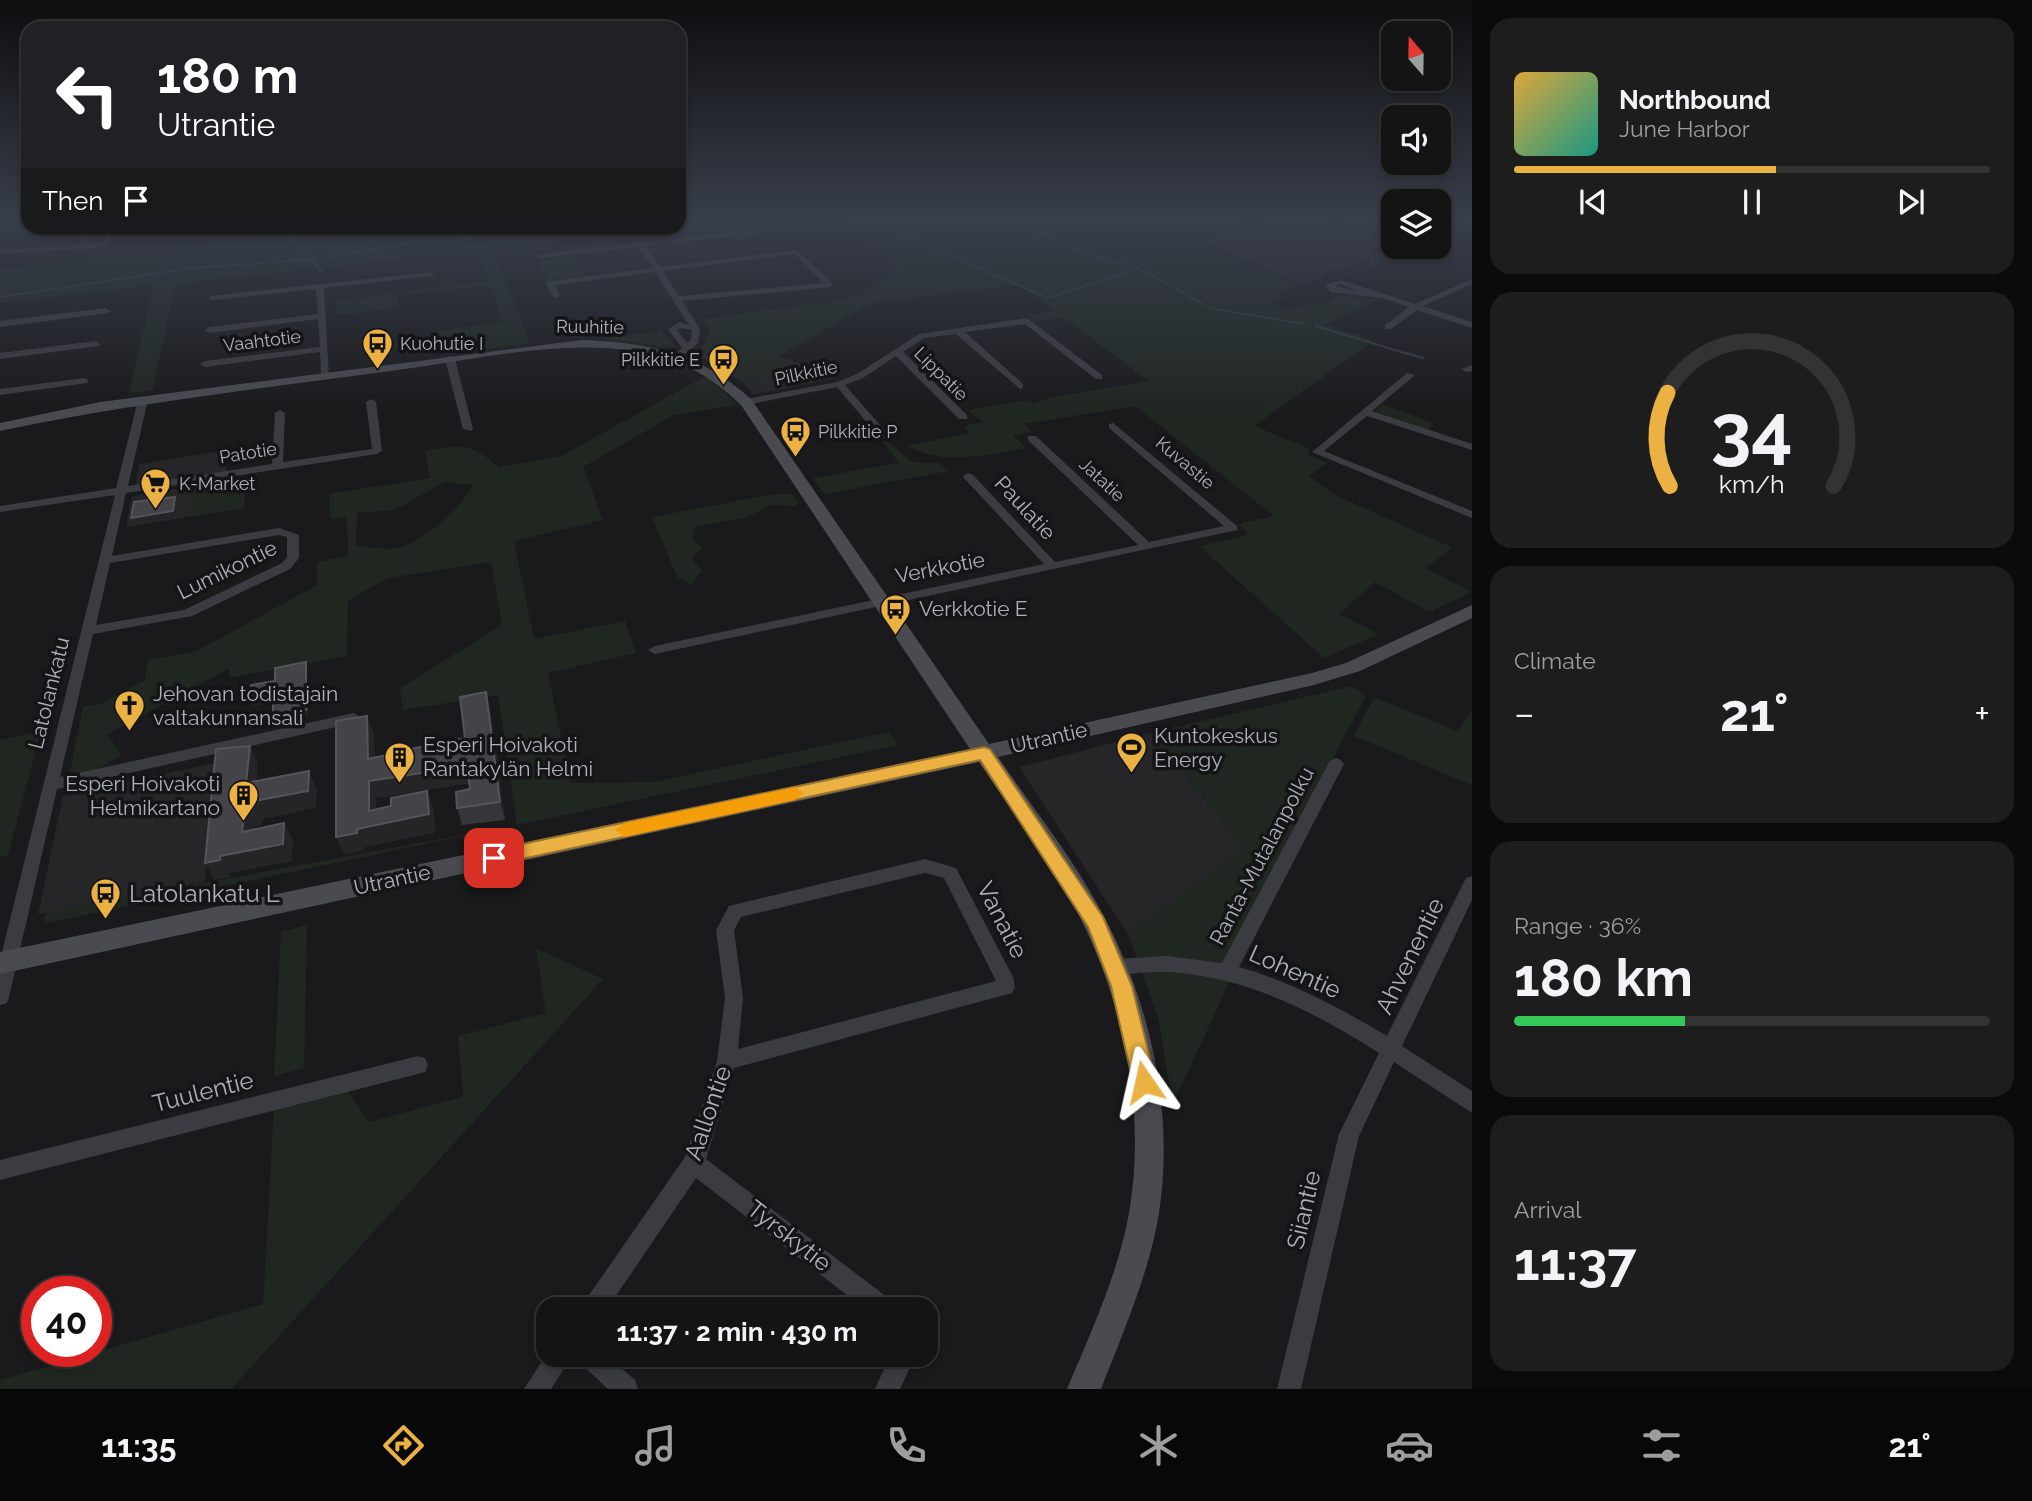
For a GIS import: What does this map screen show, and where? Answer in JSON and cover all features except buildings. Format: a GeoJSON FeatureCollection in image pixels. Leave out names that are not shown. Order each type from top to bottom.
{"type":"FeatureCollection","features":[{"type":"Feature","properties":{"kind":"street"},"geometry":{"type":"LineString","coordinates":[[213,298],[355,283]]}},
{"type":"Feature","properties":{"kind":"street"},"geometry":{"type":"LineString","coordinates":[[551,283],[556,296]]}},
{"type":"Feature","properties":{"kind":"street"},"geometry":{"type":"LineString","coordinates":[[667,283],[696,329],[695,341],[683,353],[672,330],[680,325],[696,329]]}},
{"type":"Feature","properties":{"kind":"street"},"geometry":{"type":"LineString","coordinates":[[678,299],[830,285],[828,283]]}},
{"type":"Feature","properties":{"kind":"street"},"geometry":{"type":"LineString","coordinates":[[1338,283],[1329,285],[1334,290],[1383,296]]}},
{"type":"Feature","properties":{"kind":"street"},"geometry":{"type":"LineString","coordinates":[[1343,283],[1472,325]]}},
{"type":"Feature","properties":{"kind":"street"},"geometry":{"type":"LineString","coordinates":[[1388,327],[1415,307],[1468,283]]}},
{"type":"Feature","properties":{"kind":"street"},"geometry":{"type":"LineString","coordinates":[[320,287],[326,376]]}},
{"type":"Feature","properties":{"kind":"street"},"geometry":{"type":"LineString","coordinates":[[0,324],[106,311]]}},
{"type":"Feature","properties":{"kind":"street"},"geometry":{"type":"LineString","coordinates":[[209,330],[321,316]]}},
{"type":"Feature","properties":{"kind":"street","name":"Pilkkitie"},"geometry":{"type":"LineString","coordinates":[[746,402],[839,384],[898,353],[922,336],[1027,321],[1099,377]]}},
{"type":"Feature","properties":{"kind":"street"},"geometry":{"type":"LineString","coordinates":[[958,331],[1020,386]]}},
{"type":"Feature","properties":{"kind":"street"},"geometry":{"type":"LineString","coordinates":[[0,356],[96,344]]}},
{"type":"Feature","properties":{"kind":"street","name":"Ruuhitie"},"geometry":{"type":"LineString","coordinates":[[0,426],[143,400],[578,344],[683,353],[720,376],[746,402],[1080,895],[1116,967],[1133,1024],[1144,1082],[1149,1147],[1144,1212],[1127,1279],[1084,1389]]}},
{"type":"Feature","properties":{"kind":"street","name":"Vaahtotie"},"geometry":{"type":"LineString","coordinates":[[205,364],[323,349]]}},
{"type":"Feature","properties":{"kind":"street","name":"Lippatie"},"geometry":{"type":"LineString","coordinates":[[898,353],[963,418]]}},
{"type":"Feature","properties":{"kind":"street"},"geometry":{"type":"LineString","coordinates":[[450,359],[467,429]]}},
{"type":"Feature","properties":{"kind":"street"},"geometry":{"type":"LineString","coordinates":[[1410,375],[1317,452],[1472,515]]}},
{"type":"Feature","properties":{"kind":"street"},"geometry":{"type":"LineString","coordinates":[[0,392],[84,381]]}},
{"type":"Feature","properties":{"kind":"street"},"geometry":{"type":"LineString","coordinates":[[839,384],[884,436]]}},
{"type":"Feature","properties":{"kind":"street","name":"Latolankatu"},"geometry":{"type":"LineString","coordinates":[[0,996],[4,962],[50,785],[143,400]]}},
{"type":"Feature","properties":{"kind":"street","name":"Patotie"},"geometry":{"type":"LineString","coordinates":[[0,509],[377,451],[371,402]]}},
{"type":"Feature","properties":{"kind":"street"},"geometry":{"type":"LineString","coordinates":[[1365,412],[1472,447]]}},
{"type":"Feature","properties":{"kind":"street"},"geometry":{"type":"LineString","coordinates":[[277,467],[280,413]]}},
{"type":"Feature","properties":{"kind":"street","name":"Kuvastie"},"geometry":{"type":"LineString","coordinates":[[1113,426],[1233,528]]}},
{"type":"Feature","properties":{"kind":"street","name":"Jatatie"},"geometry":{"type":"LineString","coordinates":[[1032,438],[1147,547]]}},
{"type":"Feature","properties":{"kind":"street","name":"Paulatie"},"geometry":{"type":"LineString","coordinates":[[968,476],[1053,567]]}},
{"type":"Feature","properties":{"kind":"street","name":"Verkkotie"},"geometry":{"type":"LineString","coordinates":[[655,650],[1233,528]]}},
{"type":"Feature","properties":{"kind":"street","name":"Lumikontie"},"geometry":{"type":"LineString","coordinates":[[88,631],[187,613],[199,608],[286,566],[293,558],[293,535],[279,531],[103,561]]}},
{"type":"Feature","properties":{"kind":"street","name":"Utrantie"},"geometry":{"type":"LineString","coordinates":[[4,962],[984,753],[1314,679],[1353,667],[1472,611]]}},
{"type":"Feature","properties":{"kind":"street"},"geometry":{"type":"LineString","coordinates":[[50,785],[365,716]]}},
{"type":"Feature","properties":{"kind":"street","name":"Ranta-Mutalanpolku"},"geometry":{"type":"LineString","coordinates":[[1228,970],[1336,764]]}},
{"type":"Feature","properties":{"kind":"street","name":"Vanatie"},"geometry":{"type":"LineString","coordinates":[[725,930],[735,911],[925,866],[950,873],[1004,977],[1006,987],[727,1061]]}},
{"type":"Feature","properties":{"kind":"street","name":"Ahvenentie"},"geometry":{"type":"LineString","coordinates":[[1390,1050],[1472,883]]}},
{"type":"Feature","properties":{"kind":"street","name":"Aallontie"},"geometry":{"type":"LineString","coordinates":[[601,1297],[694,1163],[727,1061],[734,998],[725,930]]}},
{"type":"Feature","properties":{"kind":"street","name":"Lohentie"},"geometry":{"type":"LineString","coordinates":[[1116,967],[1181,963],[1228,970],[1310,1000],[1472,1104]]}},
{"type":"Feature","properties":{"kind":"street","name":"Siiantie"},"geometry":{"type":"LineString","coordinates":[[1289,1389],[1349,1134],[1390,1050]]}},
{"type":"Feature","properties":{"kind":"street","name":"Tuulentie"},"geometry":{"type":"LineString","coordinates":[[0,1170],[418,1065]]}},
{"type":"Feature","properties":{"kind":"street","name":"Tyrskytie"},"geometry":{"type":"LineString","coordinates":[[694,1163],[868,1297]]}},
{"type":"Feature","properties":{"kind":"street"},"geometry":{"type":"LineString","coordinates":[[536,1389],[552,1367]]}},
{"type":"Feature","properties":{"kind":"street"},"geometry":{"type":"LineString","coordinates":[[601,1367],[626,1389]]}},
{"type":"Feature","properties":{"kind":"street"},"geometry":{"type":"LineString","coordinates":[[887,1389],[898,1367]]}},
{"type":"Feature","properties":{"kind":"shaded area"},"geometry":{"type":"Polygon","coordinates":[[[0,283],[186,283],[176,284],[152,391],[129,393],[154,285],[0,303],[0,283]]]}},
{"type":"Feature","properties":{"kind":"shaded area"},"geometry":{"type":"Polygon","coordinates":[[[473,283],[507,283],[530,343],[444,354],[436,331],[502,322],[491,286],[403,295],[403,291],[473,283]]]}},
{"type":"Feature","properties":{"kind":"shaded area"},"geometry":{"type":"Polygon","coordinates":[[[874,283],[1292,283],[1287,291],[1274,294],[1285,295],[1286,299],[1270,302],[1283,310],[1330,301],[1339,295],[1378,299],[1325,325],[1371,339],[1369,344],[1254,426],[1311,449],[1307,454],[1327,463],[1309,476],[1335,495],[1453,548],[1425,568],[1472,592],[1429,612],[1375,582],[1339,614],[1379,634],[1324,658],[1199,546],[1245,536],[1248,533],[1238,524],[1274,516],[1135,406],[1024,424],[1031,432],[1013,436],[1026,448],[995,454],[950,457],[921,452],[906,446],[970,433],[964,426],[982,422],[968,410],[1029,400],[1033,404],[1049,398],[1148,381],[1064,317],[1035,322],[1027,315],[1055,311],[1019,284],[870,304],[779,356],[837,377],[788,388],[779,376],[742,382],[698,355],[710,331],[704,319],[843,300],[874,283]]]}},
{"type":"Feature","properties":{"kind":"shaded area"},"geometry":{"type":"Polygon","coordinates":[[[397,293],[400,308],[336,315],[336,300],[397,293]]]}},
{"type":"Feature","properties":{"kind":"shaded area"},"geometry":{"type":"Polygon","coordinates":[[[662,331],[677,348],[606,339],[607,338],[662,331]]]}},
{"type":"Feature","properties":{"kind":"shaded area"},"geometry":{"type":"Polygon","coordinates":[[[706,376],[738,405],[674,415],[583,467],[603,520],[514,541],[534,639],[625,621],[636,653],[548,673],[570,783],[654,782],[889,732],[899,745],[517,825],[498,695],[403,710],[400,688],[502,625],[491,562],[387,578],[348,601],[347,656],[229,678],[229,668],[107,735],[122,755],[91,771],[70,772],[83,707],[101,704],[145,680],[148,660],[197,651],[317,585],[317,562],[349,556],[346,517],[331,519],[329,494],[430,478],[425,451],[437,449],[472,449],[498,467],[561,456],[706,376]],[[445,482],[394,510],[357,513],[356,545],[391,549],[405,546],[451,513],[472,485],[445,482]]]}},
{"type":"Feature","properties":{"kind":"shaded area"},"geometry":{"type":"Polygon","coordinates":[[[779,376],[788,388],[753,394],[742,382],[779,376]]]}},
{"type":"Feature","properties":{"kind":"shaded area"},"geometry":{"type":"Polygon","coordinates":[[[1383,405],[1434,423],[1428,430],[1375,411],[1383,405]]]}},
{"type":"Feature","properties":{"kind":"shaded area"},"geometry":{"type":"Polygon","coordinates":[[[887,441],[912,462],[939,463],[949,471],[824,494],[813,478],[899,463],[883,442],[887,441]]]}},
{"type":"Feature","properties":{"kind":"shaded area"},"geometry":{"type":"Polygon","coordinates":[[[228,450],[226,473],[135,487],[139,464],[228,450]]]}},
{"type":"Feature","properties":{"kind":"shaded area"},"geometry":{"type":"Polygon","coordinates":[[[246,478],[244,508],[193,516],[197,486],[246,478]]]}},
{"type":"Feature","properties":{"kind":"shaded area"},"geometry":{"type":"Polygon","coordinates":[[[197,486],[193,516],[126,527],[132,496],[197,486]]]}},
{"type":"Feature","properties":{"kind":"shaded area"},"geometry":{"type":"Polygon","coordinates":[[[775,494],[791,494],[799,502],[795,506],[770,505],[745,518],[695,527],[693,540],[702,547],[692,559],[702,571],[691,584],[677,577],[652,517],[775,494]]]}},
{"type":"Feature","properties":{"kind":"shaded area"},"geometry":{"type":"Polygon","coordinates":[[[1352,686],[1366,695],[1232,953],[1232,976],[1173,1104],[1158,1017],[1128,934],[1245,849],[1151,733],[1352,686]]]}},
{"type":"Feature","properties":{"kind":"shaded area"},"geometry":{"type":"Polygon","coordinates":[[[1374,697],[1457,731],[1472,710],[1472,785],[1354,736],[1374,697]]]}},
{"type":"Feature","properties":{"kind":"shaded area"},"geometry":{"type":"Polygon","coordinates":[[[41,731],[8,855],[0,857],[0,740],[41,731]]]}},
{"type":"Feature","properties":{"kind":"shaded area"},"geometry":{"type":"Polygon","coordinates":[[[1151,733],[1245,849],[1128,934],[1019,767],[1151,733]]]}},
{"type":"Feature","properties":{"kind":"shaded area"},"geometry":{"type":"Polygon","coordinates":[[[215,763],[205,882],[38,914],[63,796],[215,763]]]}},
{"type":"Feature","properties":{"kind":"shaded area"},"geometry":{"type":"Polygon","coordinates":[[[512,826],[43,924],[46,912],[512,826]]]}},
{"type":"Feature","properties":{"kind":"shaded area"},"geometry":{"type":"Polygon","coordinates":[[[307,925],[304,1068],[274,1076],[281,932],[307,925]]]}},
{"type":"Feature","properties":{"kind":"shaded area"},"geometry":{"type":"Polygon","coordinates":[[[536,948],[603,979],[231,1389],[0,1389],[0,1380],[45,1367],[112,1367],[112,1348],[263,1304],[274,1109],[348,1091],[369,1122],[463,1097],[458,1036],[546,1013],[536,948]]]}},
{"type":"Feature","properties":{"kind":"waterway"},"geometry":{"type":"LineString","coordinates":[[0,297],[94,283]]}},
{"type":"Feature","properties":{"kind":"waterway"},"geometry":{"type":"LineString","coordinates":[[1013,283],[1048,298],[1094,283]]}},
{"type":"Feature","properties":{"kind":"waterway"},"geometry":{"type":"LineString","coordinates":[[1165,283],[1203,304]]}},
{"type":"Feature","properties":{"kind":"waterway"},"geometry":{"type":"LineString","coordinates":[[1210,308],[1304,324]]}},
{"type":"Feature","properties":{"kind":"waterway"},"geometry":{"type":"LineString","coordinates":[[1316,326],[1408,354]]}},
{"type":"Feature","properties":{"kind":"waterway"},"geometry":{"type":"LineString","coordinates":[[1402,352],[1423,358]]}},
{"type":"Feature","properties":{"kind":"slow traffic"},"geometry":{"type":"LineString","coordinates":[[624,830],[795,793]]}},
{"type":"Feature","properties":{"kind":"place","name":"Kuohutie I"},"geometry":{"type":"Point","coordinates":[377,371]}},
{"type":"Feature","properties":{"kind":"place","name":"Pilkkitie E"},"geometry":{"type":"Point","coordinates":[723,387]}},
{"type":"Feature","properties":{"kind":"place","name":"Pilkkitie P"},"geometry":{"type":"Point","coordinates":[795,459]}},
{"type":"Feature","properties":{"kind":"place","name":"K-Market"},"geometry":{"type":"Point","coordinates":[156,511]}},
{"type":"Feature","properties":{"kind":"place","name":"Verkkotie E"},"geometry":{"type":"Point","coordinates":[896,636]}},
{"type":"Feature","properties":{"kind":"place","name":"Jehovan todistajain valtakunnansali"},"geometry":{"type":"Point","coordinates":[130,733]}},
{"type":"Feature","properties":{"kind":"place","name":"Kuntokeskus Energy"},"geometry":{"type":"Point","coordinates":[1131,775]}},
{"type":"Feature","properties":{"kind":"place","name":"Esperi Hoivakoti Rantakylän Helmi"},"geometry":{"type":"Point","coordinates":[400,784]}},
{"type":"Feature","properties":{"kind":"place","name":"Esperi Hoivakoti Helmikartano"},"geometry":{"type":"Point","coordinates":[243,823]}},
{"type":"Feature","properties":{"kind":"place","name":"Latolankatu L"},"geometry":{"type":"Point","coordinates":[106,921]}},
{"type":"Feature","properties":{"kind":"route"},"geometry":{"type":"LineString","coordinates":[[494,858],[984,753],[1096,923],[1122,986],[1133,1024],[1144,1082]]}}]}
